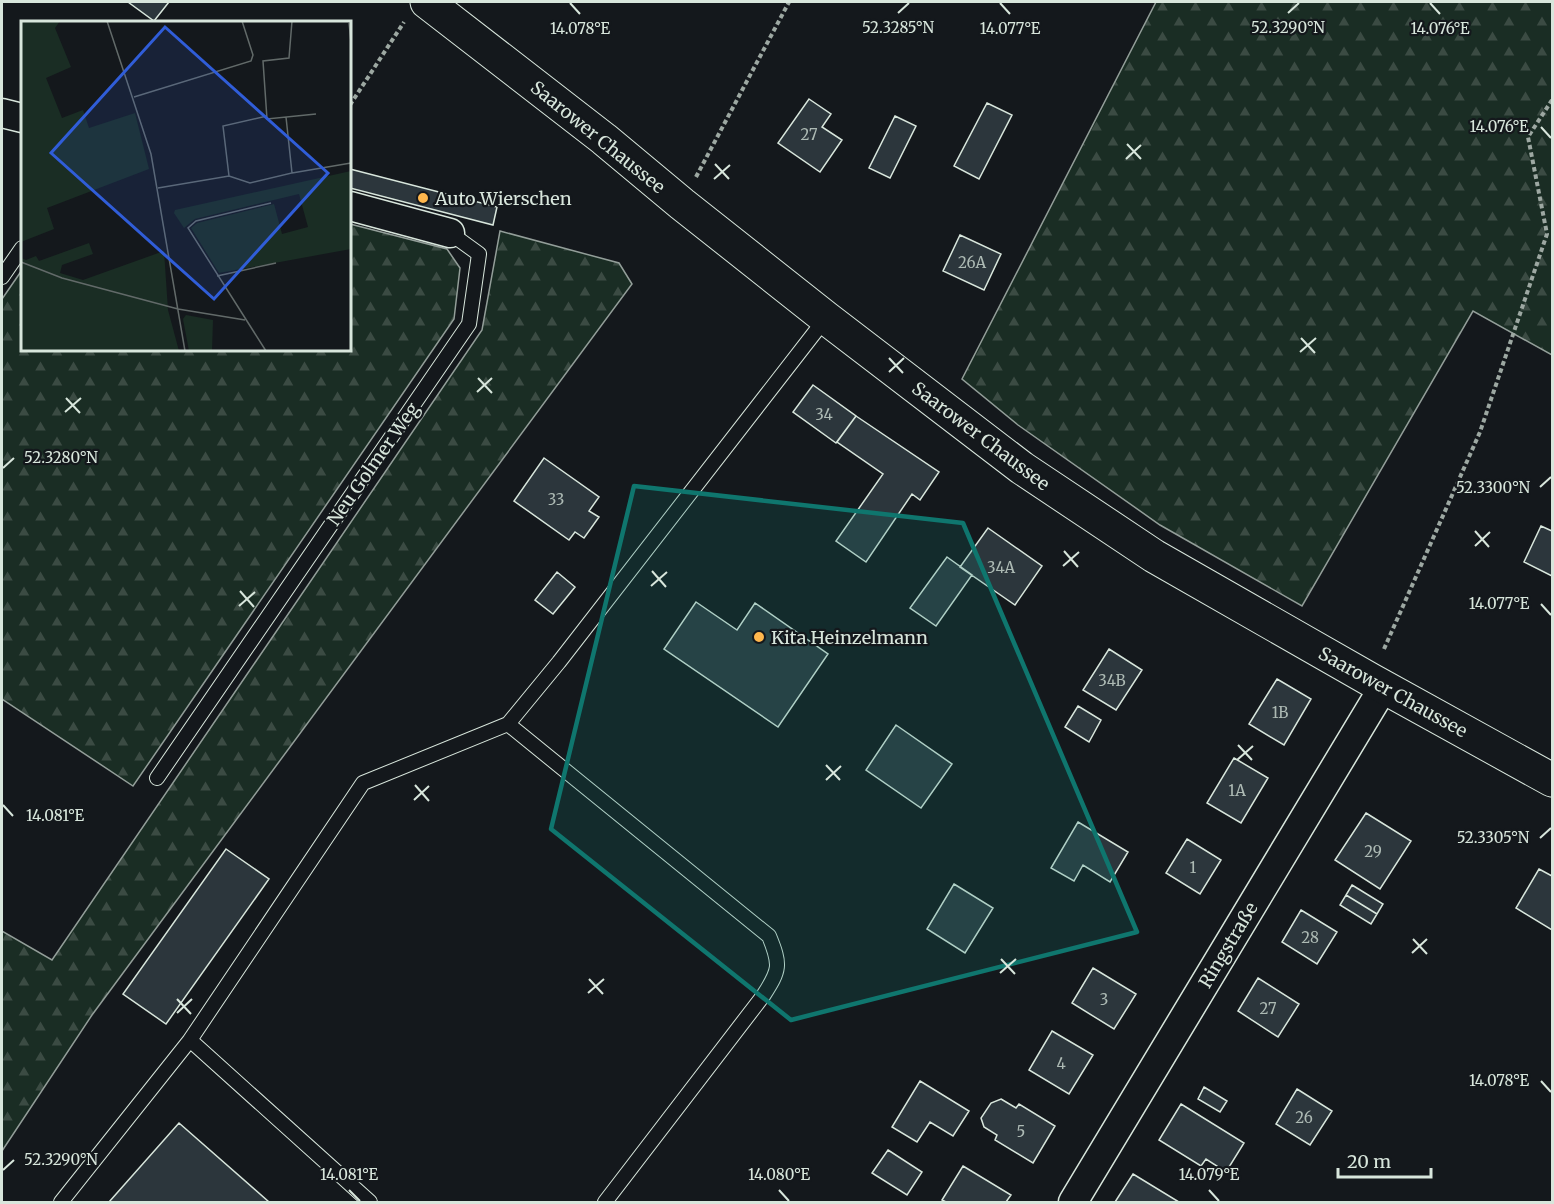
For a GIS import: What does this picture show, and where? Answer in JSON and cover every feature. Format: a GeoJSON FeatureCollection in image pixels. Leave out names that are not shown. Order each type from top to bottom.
{"type":"FeatureCollection","features":[{"type":"Feature","properties":{"kind":"main road","name":"Saarower Chaussee"},"geometry":{"type":"LineString","coordinates":[[417,10],[604,139],[826,318],[1022,468],[1154,556],[1377,684],[1552,780]]}},
{"type":"Feature","properties":{"kind":"street"},"geometry":{"type":"LineString","coordinates":[[2,112],[21,118]]}},
{"type":"Feature","properties":{"kind":"street","name":"Neu Golmer Weg"},"geometry":{"type":"LineString","coordinates":[[351,206],[450,232]]}},
{"type":"Feature","properties":{"kind":"street","name":"Ringstraße"},"geometry":{"type":"LineString","coordinates":[[1073,1203],[1377,684]]}},
{"type":"Feature","properties":{"kind":"lane","name":"Neu Golmer Weg"},"geometry":{"type":"LineString","coordinates":[[157,778],[469,324],[479,254],[450,232]]}},
{"type":"Feature","properties":{"kind":"lane"},"geometry":{"type":"LineString","coordinates":[[2,277],[21,249]]}},
{"type":"Feature","properties":{"kind":"lane"},"geometry":{"type":"LineString","coordinates":[[61,1203],[189,1040],[363,783],[508,724],[826,318]]}},
{"type":"Feature","properties":{"kind":"lane"},"geometry":{"type":"LineString","coordinates":[[508,724],[769,936],[777,956],[777,975],[763,996],[605,1203]]}},
{"type":"Feature","properties":{"kind":"lane"},"geometry":{"type":"LineString","coordinates":[[189,1040],[370,1203]]}},
{"type":"Feature","properties":{"kind":"path"},"geometry":{"type":"LineString","coordinates":[[682,204],[789,2]]}},
{"type":"Feature","properties":{"kind":"path"},"geometry":{"type":"LineString","coordinates":[[351,104],[417,10]]}},
{"type":"Feature","properties":{"kind":"path"},"geometry":{"type":"LineString","coordinates":[[1377,684],[1480,432],[1547,234],[1528,137],[1552,100]]}},
{"type":"Feature","properties":{"kind":"highlighted area"},"geometry":{"type":"Polygon","coordinates":[[[634,486],[963,523],[1137,932],[791,1020],[551,829],[634,486]]]}},
{"type":"Feature","properties":{"kind":"green space"},"geometry":{"type":"Polygon","coordinates":[[[1156,2],[1552,2],[1552,355],[1473,311],[1302,606],[1160,525],[1018,425],[962,379],[1156,2]]]}},
{"type":"Feature","properties":{"kind":"green space"},"geometry":{"type":"Polygon","coordinates":[[[351,224],[447,249],[460,268],[454,319],[133,786],[2,699],[2,299],[21,271],[21,351],[351,351],[351,224]]]}},
{"type":"Feature","properties":{"kind":"green space"},"geometry":{"type":"Polygon","coordinates":[[[500,231],[619,263],[632,284],[92,1015],[2,1151],[2,931],[52,960],[482,330],[500,231]]]}},
{"type":"Feature","properties":{"kind":"building"},"geometry":{"type":"Polygon","coordinates":[[[128,2],[169,2],[154,21],[128,2]]]}},
{"type":"Feature","properties":{"kind":"building"},"geometry":{"type":"Polygon","coordinates":[[[809,99],[831,114],[822,127],[842,140],[820,172],[778,143],[809,99]]]}},
{"type":"Feature","properties":{"kind":"building"},"geometry":{"type":"Polygon","coordinates":[[[987,103],[1012,115],[979,179],[954,166],[987,103]]]}},
{"type":"Feature","properties":{"kind":"building"},"geometry":{"type":"Polygon","coordinates":[[[895,116],[916,126],[890,178],[869,168],[895,116]]]}},
{"type":"Feature","properties":{"kind":"building","name":"Auto Wierschen"},"geometry":{"type":"Polygon","coordinates":[[[351,169],[497,207],[493,225],[351,188],[351,169]]]}},
{"type":"Feature","properties":{"kind":"building"},"geometry":{"type":"Polygon","coordinates":[[[960,235],[1001,254],[984,290],[943,271],[960,235]]]}},
{"type":"Feature","properties":{"kind":"building"},"geometry":{"type":"Polygon","coordinates":[[[813,385],[856,416],[836,443],[793,412],[813,385]]]}},
{"type":"Feature","properties":{"kind":"building"},"geometry":{"type":"Polygon","coordinates":[[[856,416],[939,472],[920,500],[912,494],[866,562],[836,541],[883,474],[837,442],[856,416]]]}},
{"type":"Feature","properties":{"kind":"building"},"geometry":{"type":"Polygon","coordinates":[[[544,458],[599,497],[589,511],[599,517],[584,538],[575,532],[569,540],[514,501],[544,458]]]}},
{"type":"Feature","properties":{"kind":"building"},"geometry":{"type":"Polygon","coordinates":[[[1541,526],[1552,531],[1552,576],[1524,562],[1541,526]]]}},
{"type":"Feature","properties":{"kind":"building"},"geometry":{"type":"Polygon","coordinates":[[[988,528],[1042,566],[1015,605],[960,567],[988,528]]]}},
{"type":"Feature","properties":{"kind":"building"},"geometry":{"type":"Polygon","coordinates":[[[947,557],[972,575],[936,626],[910,608],[947,557]]]}},
{"type":"Feature","properties":{"kind":"building"},"geometry":{"type":"Polygon","coordinates":[[[557,572],[575,587],[553,614],[535,600],[557,572]]]}},
{"type":"Feature","properties":{"kind":"building"},"geometry":{"type":"Polygon","coordinates":[[[696,602],[737,630],[755,603],[828,654],[778,727],[664,649],[696,602]]]}},
{"type":"Feature","properties":{"kind":"building"},"geometry":{"type":"Polygon","coordinates":[[[1109,649],[1142,670],[1116,710],[1083,690],[1109,649]]]}},
{"type":"Feature","properties":{"kind":"building"},"geometry":{"type":"Polygon","coordinates":[[[1277,679],[1311,699],[1284,745],[1249,724],[1277,679]]]}},
{"type":"Feature","properties":{"kind":"building"},"geometry":{"type":"Polygon","coordinates":[[[1078,706],[1101,720],[1089,742],[1065,727],[1078,706]]]}},
{"type":"Feature","properties":{"kind":"building"},"geometry":{"type":"Polygon","coordinates":[[[896,725],[952,764],[921,808],[866,770],[896,725]]]}},
{"type":"Feature","properties":{"kind":"building"},"geometry":{"type":"Polygon","coordinates":[[[1234,758],[1268,778],[1241,823],[1207,803],[1234,758]]]}},
{"type":"Feature","properties":{"kind":"building"},"geometry":{"type":"Polygon","coordinates":[[[1366,813],[1411,841],[1380,889],[1335,860],[1366,813]]]}},
{"type":"Feature","properties":{"kind":"building"},"geometry":{"type":"Polygon","coordinates":[[[1078,822],[1128,852],[1110,882],[1083,865],[1074,881],[1051,868],[1078,822]]]}},
{"type":"Feature","properties":{"kind":"building"},"geometry":{"type":"Polygon","coordinates":[[[1187,839],[1221,860],[1200,894],[1166,873],[1187,839]]]}},
{"type":"Feature","properties":{"kind":"building"},"geometry":{"type":"Polygon","coordinates":[[[226,849],[269,879],[166,1024],[123,994],[226,849]]]}},
{"type":"Feature","properties":{"kind":"building"},"geometry":{"type":"Polygon","coordinates":[[[1539,869],[1552,876],[1552,930],[1516,908],[1539,869]]]}},
{"type":"Feature","properties":{"kind":"building"},"geometry":{"type":"Polygon","coordinates":[[[954,884],[993,908],[965,953],[927,929],[954,884]]]}},
{"type":"Feature","properties":{"kind":"building"},"geometry":{"type":"Polygon","coordinates":[[[1352,885],[1383,904],[1377,914],[1346,895],[1352,885]]]}},
{"type":"Feature","properties":{"kind":"building"},"geometry":{"type":"Polygon","coordinates":[[[1346,895],[1377,914],[1371,924],[1340,905],[1346,895]]]}},
{"type":"Feature","properties":{"kind":"building"},"geometry":{"type":"Polygon","coordinates":[[[1301,910],[1337,932],[1317,964],[1282,942],[1301,910]]]}},
{"type":"Feature","properties":{"kind":"building"},"geometry":{"type":"Polygon","coordinates":[[[1093,968],[1136,994],[1114,1029],[1072,1003],[1093,968]]]}},
{"type":"Feature","properties":{"kind":"building"},"geometry":{"type":"Polygon","coordinates":[[[1258,978],[1299,1004],[1278,1037],[1238,1011],[1258,978]]]}},
{"type":"Feature","properties":{"kind":"building"},"geometry":{"type":"Polygon","coordinates":[[[1052,1031],[1093,1055],[1069,1094],[1029,1070],[1052,1031]]]}},
{"type":"Feature","properties":{"kind":"building"},"geometry":{"type":"Polygon","coordinates":[[[920,1081],[969,1111],[953,1136],[930,1122],[917,1142],[892,1127],[920,1081]]]}},
{"type":"Feature","properties":{"kind":"building"},"geometry":{"type":"Polygon","coordinates":[[[1204,1087],[1227,1101],[1220,1112],[1198,1099],[1204,1087]]]}},
{"type":"Feature","properties":{"kind":"building"},"geometry":{"type":"Polygon","coordinates":[[[1297,1089],[1332,1111],[1310,1145],[1276,1124],[1297,1089]]]}},
{"type":"Feature","properties":{"kind":"building"},"geometry":{"type":"Polygon","coordinates":[[[1001,1099],[1016,1108],[1019,1104],[1055,1126],[1033,1163],[995,1140],[997,1135],[984,1127],[981,1118],[991,1103],[1001,1099]]]}},
{"type":"Feature","properties":{"kind":"building"},"geometry":{"type":"Polygon","coordinates":[[[1181,1104],[1244,1143],[1226,1172],[1206,1159],[1201,1166],[1159,1140],[1181,1104]]]}},
{"type":"Feature","properties":{"kind":"building"},"geometry":{"type":"Polygon","coordinates":[[[179,1123],[269,1202],[109,1202],[179,1123]]]}},
{"type":"Feature","properties":{"kind":"building"},"geometry":{"type":"Polygon","coordinates":[[[888,1150],[922,1172],[907,1195],[872,1173],[888,1150]]]}},
{"type":"Feature","properties":{"kind":"building"},"geometry":{"type":"Polygon","coordinates":[[[963,1166],[1011,1195],[1006,1202],[946,1202],[942,1200],[963,1166]]]}},
{"type":"Feature","properties":{"kind":"building"},"geometry":{"type":"Polygon","coordinates":[[[1133,1174],[1179,1202],[1115,1202],[1133,1174]]]}},
{"type":"Feature","properties":{"kind":"place","name":"Auto Wierschen"},"geometry":{"type":"Point","coordinates":[423,198]}},
{"type":"Feature","properties":{"kind":"place","name":"Kita Heinzelmann"},"geometry":{"type":"Point","coordinates":[759,637]}}]}
